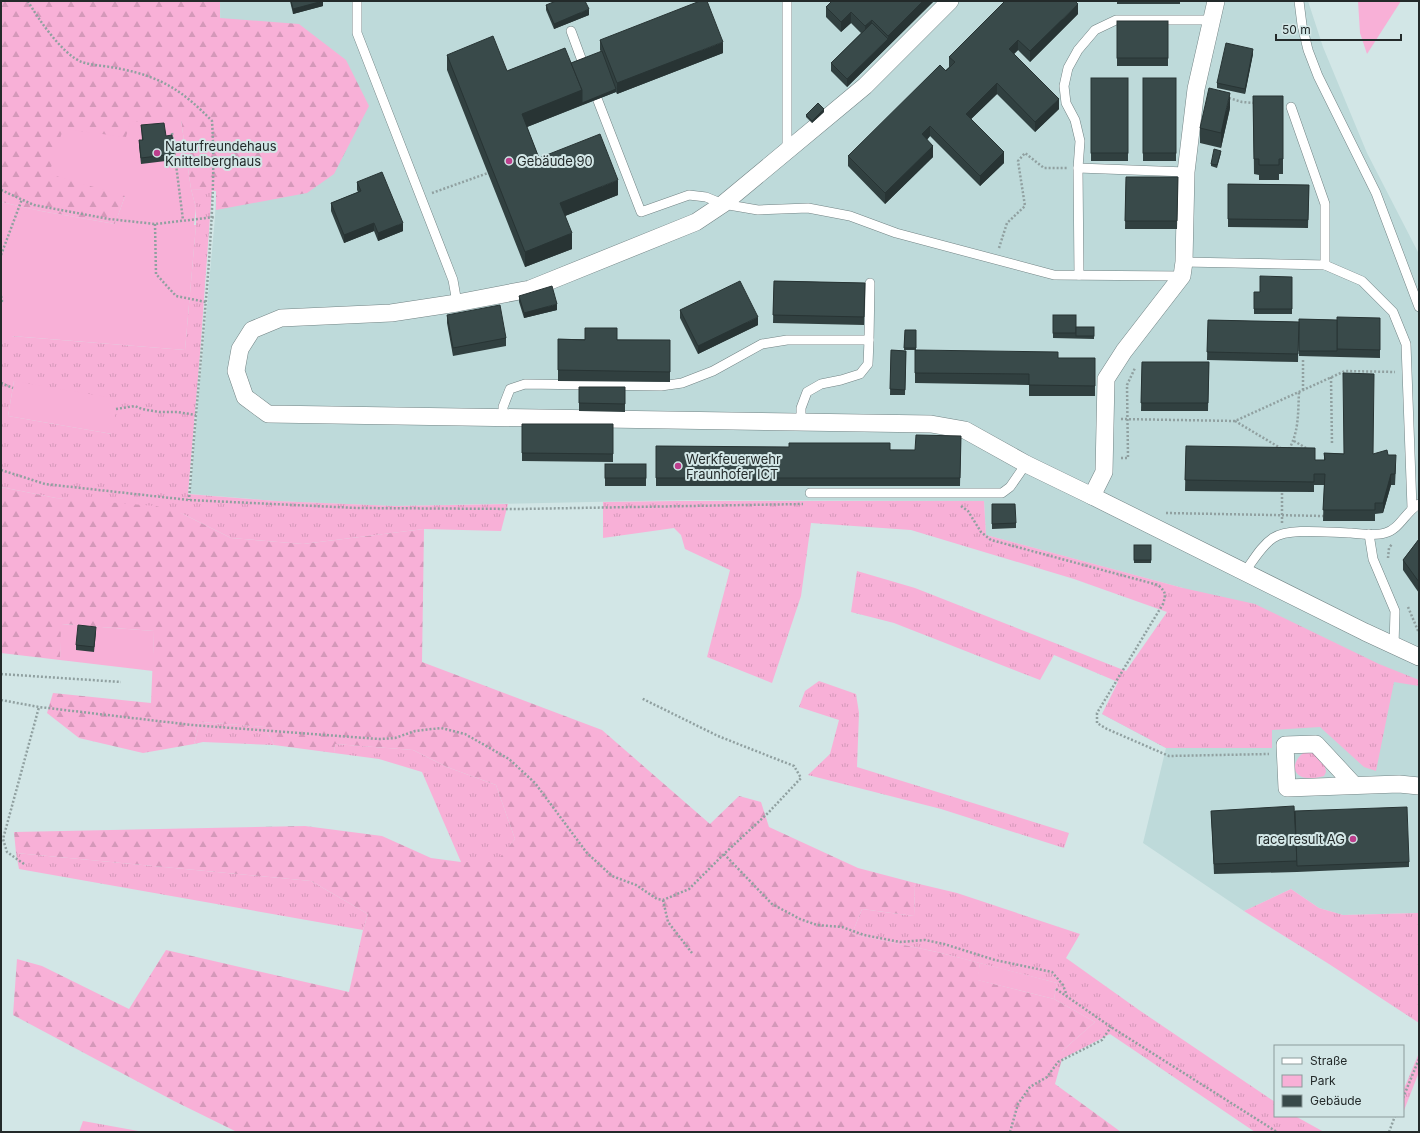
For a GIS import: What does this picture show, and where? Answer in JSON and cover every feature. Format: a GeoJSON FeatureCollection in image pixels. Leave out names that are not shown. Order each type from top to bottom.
{"type":"FeatureCollection","features":[{"type":"Feature","properties":{"kind":"street"},"geometry":{"type":"LineString","coordinates":[[950,1],[866,86],[723,204],[696,222],[530,289],[457,303],[391,313],[281,318],[252,330],[240,349],[236,371],[245,397],[268,414],[801,421],[931,424],[965,430],[1026,464],[1244,573],[1419,657]]}},
{"type":"Feature","properties":{"kind":"street"},"geometry":{"type":"LineString","coordinates":[[1092,496],[1104,472],[1106,379],[1124,351],[1183,269],[1186,172],[1196,89],[1216,1]]}},
{"type":"Feature","properties":{"kind":"street"},"geometry":{"type":"LineString","coordinates":[[1354,785],[1316,744],[1285,745],[1287,788],[1399,784],[1419,786]]}},
{"type":"Feature","properties":{"kind":"lane"},"geometry":{"type":"LineString","coordinates":[[357,1],[357,33],[453,280],[457,303]]}},
{"type":"Feature","properties":{"kind":"lane"},"geometry":{"type":"LineString","coordinates":[[787,1],[788,150]]}},
{"type":"Feature","properties":{"kind":"lane"},"geometry":{"type":"LineString","coordinates":[[1299,1],[1302,25],[1308,50],[1318,76],[1376,193],[1419,307]]}},
{"type":"Feature","properties":{"kind":"lane"},"geometry":{"type":"LineString","coordinates":[[1079,275],[1078,168],[1080,141],[1075,120],[1066,103],[1064,86],[1068,68],[1074,56],[1095,30],[1116,20],[1212,20]]}},
{"type":"Feature","properties":{"kind":"lane"},"geometry":{"type":"LineString","coordinates":[[571,31],[641,212],[689,195],[706,197],[723,204],[758,210],[808,208],[843,215],[896,233],[996,258],[1054,275],[1183,269],[1325,265],[1362,281],[1392,312],[1406,344],[1416,506],[1397,527],[1385,533],[1369,534],[1295,531],[1282,533],[1264,545],[1244,573]]}},
{"type":"Feature","properties":{"kind":"lane"},"geometry":{"type":"LineString","coordinates":[[1291,107],[1325,204],[1325,265]]}},
{"type":"Feature","properties":{"kind":"lane"},"geometry":{"type":"LineString","coordinates":[[1078,168],[1186,172]]}},
{"type":"Feature","properties":{"kind":"lane"},"geometry":{"type":"LineString","coordinates":[[801,421],[801,408],[807,392],[821,384],[860,374],[868,364],[870,283]]}},
{"type":"Feature","properties":{"kind":"lane"},"geometry":{"type":"LineString","coordinates":[[503,418],[503,407],[510,389],[525,384],[660,386],[682,383],[713,371],[762,344],[787,340],[869,340]]}},
{"type":"Feature","properties":{"kind":"lane"},"geometry":{"type":"LineString","coordinates":[[810,493],[1002,493],[1010,487],[1026,464]]}},
{"type":"Feature","properties":{"kind":"lane"},"geometry":{"type":"LineString","coordinates":[[1369,534],[1373,559],[1395,611],[1394,646]]}},
{"type":"Feature","properties":{"kind":"path"},"geometry":{"type":"LineString","coordinates":[[28,1],[34,12],[63,50],[82,62],[121,68],[146,75],[173,87],[195,104],[212,121],[214,144],[212,218],[189,500]]}},
{"type":"Feature","properties":{"kind":"path"},"geometry":{"type":"LineString","coordinates":[[1222,96],[1242,102],[1256,103]]}},
{"type":"Feature","properties":{"kind":"path"},"geometry":{"type":"LineString","coordinates":[[172,133],[183,220]]}},
{"type":"Feature","properties":{"kind":"path"},"geometry":{"type":"LineString","coordinates":[[996,258],[1007,223],[1025,206],[1018,160],[1025,153],[1044,168],[1078,168]]}},
{"type":"Feature","properties":{"kind":"path"},"geometry":{"type":"LineString","coordinates":[[421,197],[488,173]]}},
{"type":"Feature","properties":{"kind":"path"},"geometry":{"type":"LineString","coordinates":[[1,190],[34,205],[109,220],[155,224],[216,217]]}},
{"type":"Feature","properties":{"kind":"path"},"geometry":{"type":"LineString","coordinates":[[1,255],[22,199]]}},
{"type":"Feature","properties":{"kind":"path"},"geometry":{"type":"LineString","coordinates":[[155,224],[156,274],[176,296],[206,302]]}},
{"type":"Feature","properties":{"kind":"path"},"geometry":{"type":"LineString","coordinates":[[1,296],[1,303]]}},
{"type":"Feature","properties":{"kind":"path"},"geometry":{"type":"LineString","coordinates":[[1303,360],[1303,390]]}},
{"type":"Feature","properties":{"kind":"path"},"geometry":{"type":"LineString","coordinates":[[1114,458],[1128,458],[1127,384],[1136,366]]}},
{"type":"Feature","properties":{"kind":"path"},"geometry":{"type":"LineString","coordinates":[[1105,418],[1127,420],[1235,421],[1345,371],[1407,372]]}},
{"type":"Feature","properties":{"kind":"path"},"geometry":{"type":"LineString","coordinates":[[1331,377],[1332,445]]}},
{"type":"Feature","properties":{"kind":"path"},"geometry":{"type":"LineString","coordinates":[[1,383],[12,388]]}},
{"type":"Feature","properties":{"kind":"path"},"geometry":{"type":"LineString","coordinates":[[1235,421],[1287,452],[1294,441],[1298,421],[1299,392]]}},
{"type":"Feature","properties":{"kind":"path"},"geometry":{"type":"LineString","coordinates":[[116,409],[135,406],[142,409],[159,412],[177,412],[196,415]]}},
{"type":"Feature","properties":{"kind":"path"},"geometry":{"type":"LineString","coordinates":[[1294,441],[1306,448]]}},
{"type":"Feature","properties":{"kind":"path"},"geometry":{"type":"LineString","coordinates":[[1,470],[45,484],[189,500],[357,508],[520,509],[804,504]]}},
{"type":"Feature","properties":{"kind":"path"},"geometry":{"type":"LineString","coordinates":[[1282,492],[1282,533]]}},
{"type":"Feature","properties":{"kind":"path"},"geometry":{"type":"LineString","coordinates":[[961,505],[968,512],[981,532],[991,540],[1158,585],[1163,590],[1165,595],[1163,604],[1097,713],[1097,723],[1107,729],[1169,756],[1285,754]]}},
{"type":"Feature","properties":{"kind":"path"},"geometry":{"type":"LineString","coordinates":[[1159,513],[1282,514],[1324,516]]}},
{"type":"Feature","properties":{"kind":"path"},"geometry":{"type":"LineString","coordinates":[[1390,563],[1388,557],[1389,548],[1395,541],[1400,539],[1392,530]]}},
{"type":"Feature","properties":{"kind":"path"},"geometry":{"type":"LineString","coordinates":[[1406,603],[1419,633]]}},
{"type":"Feature","properties":{"kind":"path"},"geometry":{"type":"LineString","coordinates":[[1,674],[121,682]]}},
{"type":"Feature","properties":{"kind":"path"},"geometry":{"type":"LineString","coordinates":[[1,700],[39,707],[192,725],[379,739],[395,738],[415,731],[441,728],[465,734],[509,759],[535,783],[587,853],[612,876],[636,885],[663,900],[689,889],[768,813],[801,778],[794,766],[718,736],[641,698]]}},
{"type":"Feature","properties":{"kind":"path"},"geometry":{"type":"LineString","coordinates":[[24,864],[7,852],[3,839],[39,707]]}},
{"type":"Feature","properties":{"kind":"path"},"geometry":{"type":"LineString","coordinates":[[724,854],[772,904],[800,919],[817,925],[842,926],[864,935],[900,942],[925,940],[995,960],[1052,972],[1063,985],[1067,996]]}},
{"type":"Feature","properties":{"kind":"path"},"geometry":{"type":"LineString","coordinates":[[663,900],[668,922],[692,953]]}},
{"type":"Feature","properties":{"kind":"path"},"geometry":{"type":"LineString","coordinates":[[1056,989],[1111,1027],[1277,1132]]}},
{"type":"Feature","properties":{"kind":"path"},"geometry":{"type":"LineString","coordinates":[[1010,1132],[1018,1104],[1030,1088],[1047,1077],[1058,1062],[1102,1040],[1111,1027]]}},
{"type":"Feature","properties":{"kind":"path"},"geometry":{"type":"LineString","coordinates":[[1404,1096],[1419,1059]]}},
{"type":"Feature","properties":{"kind":"path"},"geometry":{"type":"LineString","coordinates":[[1389,1132],[1395,1117]]}},
{"type":"Feature","properties":{"kind":"shaded area"},"geometry":{"type":"Polygon","coordinates":[[[220,1],[1308,1],[1323,47],[1367,153],[1419,254],[1419,913],[1343,915],[1319,908],[1291,889],[1244,911],[1143,843],[1166,748],[1102,714],[1183,588],[986,535],[984,501],[686,500],[394,506],[276,501],[190,494],[215,217],[221,90],[220,1]]]}},
{"type":"Feature","properties":{"kind":"green space"},"geometry":{"type":"Polygon","coordinates":[[[1,1],[220,1],[220,18],[299,24],[346,60],[369,106],[334,174],[307,193],[216,210],[216,191],[191,189],[181,120],[125,196],[115,224],[41,211],[1,202],[1,1]]]}},
{"type":"Feature","properties":{"kind":"green space"},"geometry":{"type":"Polygon","coordinates":[[[1358,1],[1401,1],[1367,54],[1360,33],[1358,1]]]}},
{"type":"Feature","properties":{"kind":"green space"},"geometry":{"type":"Polygon","coordinates":[[[181,120],[191,189],[196,208],[194,225],[196,225],[185,350],[12,336],[1,345],[1,202],[41,211],[115,224],[125,196],[49,174],[63,129],[126,137],[130,122],[181,120]]]}},
{"type":"Feature","properties":{"kind":"green space"},"geometry":{"type":"Polygon","coordinates":[[[191,189],[212,190],[188,494],[276,501],[394,506],[508,504],[501,531],[424,529],[303,544],[231,538],[183,514],[56,498],[1,487],[1,345],[11,336],[185,350],[196,225],[196,208],[191,189]],[[14,381],[8,416],[112,434],[14,381]]]}},
{"type":"Feature","properties":{"kind":"green space"},"geometry":{"type":"Polygon","coordinates":[[[14,381],[118,399],[112,434],[8,416],[14,381]]]}},
{"type":"Feature","properties":{"kind":"green space"},"geometry":{"type":"Polygon","coordinates":[[[1,487],[56,498],[156,506],[183,514],[231,538],[303,544],[424,529],[422,662],[602,730],[710,824],[739,796],[761,802],[769,827],[858,868],[915,883],[914,916],[862,909],[852,934],[937,952],[980,963],[978,980],[1054,999],[1095,1022],[1062,1051],[1062,1059],[1055,1084],[1121,1132],[237,1132],[174,1101],[13,1015],[17,959],[42,966],[129,1009],[166,950],[349,992],[368,914],[311,881],[16,853],[14,832],[305,826],[382,836],[431,858],[461,862],[496,862],[515,839],[496,785],[447,767],[413,750],[335,744],[334,753],[274,745],[265,727],[200,722],[194,744],[143,753],[79,738],[47,713],[53,693],[151,703],[154,631],[62,624],[60,660],[1,653],[1,487]]]}},
{"type":"Feature","properties":{"kind":"green space"},"geometry":{"type":"Polygon","coordinates":[[[984,501],[986,535],[1183,588],[1255,604],[1379,664],[1419,680],[1419,686],[1394,682],[1376,771],[1364,767],[1320,727],[1272,730],[1272,748],[1166,748],[1102,714],[1118,682],[1054,655],[1040,680],[894,623],[851,612],[857,571],[915,588],[1126,671],[1167,612],[1074,579],[911,530],[811,523],[801,596],[772,683],[707,657],[730,570],[685,549],[681,535],[674,528],[603,538],[603,502],[984,501]]]}},
{"type":"Feature","properties":{"kind":"green space"},"geometry":{"type":"Polygon","coordinates":[[[61,624],[154,631],[153,671],[60,660],[61,624]]]}},
{"type":"Feature","properties":{"kind":"green space"},"geometry":{"type":"Polygon","coordinates":[[[819,681],[856,694],[859,713],[857,767],[1069,833],[1064,848],[941,809],[808,775],[830,754],[839,720],[799,707],[805,691],[819,681]]]}},
{"type":"Feature","properties":{"kind":"green space"},"geometry":{"type":"Polygon","coordinates":[[[200,722],[265,727],[274,745],[203,742],[194,744],[200,722]]]}},
{"type":"Feature","properties":{"kind":"green space"},"geometry":{"type":"Polygon","coordinates":[[[335,744],[413,750],[447,767],[496,785],[515,839],[497,862],[461,862],[422,772],[379,759],[334,753],[335,744]]]}},
{"type":"Feature","properties":{"kind":"green space"},"geometry":{"type":"Polygon","coordinates":[[[1305,752],[1311,752],[1314,754],[1325,766],[1326,772],[1324,776],[1307,778],[1298,774],[1295,764],[1299,757],[1305,752]]]}},
{"type":"Feature","properties":{"kind":"green space"},"geometry":{"type":"Polygon","coordinates":[[[16,853],[311,881],[368,914],[363,930],[19,869],[16,853]]]}},
{"type":"Feature","properties":{"kind":"green space"},"geometry":{"type":"Polygon","coordinates":[[[915,883],[957,893],[1080,934],[1066,958],[1139,1010],[1274,1101],[1274,1117],[1297,1117],[1324,1132],[1255,1132],[1110,1034],[1062,1059],[1062,1051],[1095,1022],[1054,999],[1057,983],[937,952],[852,934],[862,909],[914,916],[915,883]]]}},
{"type":"Feature","properties":{"kind":"green space"},"geometry":{"type":"Polygon","coordinates":[[[1291,889],[1319,908],[1343,915],[1419,913],[1419,1023],[1244,911],[1291,889]]]}},
{"type":"Feature","properties":{"kind":"green space"},"geometry":{"type":"Polygon","coordinates":[[[980,963],[1057,983],[1054,999],[977,980],[980,963]]]}},
{"type":"Feature","properties":{"kind":"green space"},"geometry":{"type":"Polygon","coordinates":[[[1419,1053],[1419,1072],[1404,1110],[1404,1089],[1419,1053]]]}},
{"type":"Feature","properties":{"kind":"green space"},"geometry":{"type":"Polygon","coordinates":[[[83,1121],[144,1132],[79,1132],[83,1121]]]}},
{"type":"Feature","properties":{"kind":"building"},"geometry":{"type":"Polygon","coordinates":[[[291,1],[323,1],[293,9],[291,1]]]}},
{"type":"Feature","properties":{"kind":"building"},"geometry":{"type":"Polygon","coordinates":[[[556,1],[585,1],[589,9],[554,24],[546,5],[556,1]]]}},
{"type":"Feature","properties":{"kind":"building"},"geometry":{"type":"Polygon","coordinates":[[[700,1],[707,1],[723,42],[617,83],[600,40],[700,1]]]}},
{"type":"Feature","properties":{"kind":"building"},"geometry":{"type":"Polygon","coordinates":[[[832,1],[923,1],[888,36],[872,20],[865,26],[851,12],[841,22],[826,7],[832,1]]]}},
{"type":"Feature","properties":{"kind":"building"},"geometry":{"type":"Polygon","coordinates":[[[1005,1],[1075,1],[1078,4],[1030,51],[1018,40],[1009,49],[1059,99],[1035,122],[997,83],[966,114],[1004,152],[980,176],[930,126],[922,134],[933,146],[885,193],[848,156],[940,65],[946,71],[955,62],[949,57],[1005,1]]]}},
{"type":"Feature","properties":{"kind":"building"},"geometry":{"type":"Polygon","coordinates":[[[1117,21],[1168,21],[1168,58],[1117,58],[1117,21]]]}},
{"type":"Feature","properties":{"kind":"building"},"geometry":{"type":"Polygon","coordinates":[[[872,23],[888,39],[847,79],[831,63],[872,23]]]}},
{"type":"Feature","properties":{"kind":"building","name":"Gebäude 90"},"geometry":{"type":"Polygon","coordinates":[[[493,36],[507,71],[565,48],[582,90],[522,114],[539,158],[600,134],[618,180],[560,203],[572,233],[525,252],[447,55],[493,36]]]}},
{"type":"Feature","properties":{"kind":"building"},"geometry":{"type":"Polygon","coordinates":[[[1226,43],[1253,49],[1245,89],[1217,83],[1226,43]]]}},
{"type":"Feature","properties":{"kind":"building"},"geometry":{"type":"Polygon","coordinates":[[[602,51],[616,89],[582,103],[582,90],[571,63],[602,51]]]}},
{"type":"Feature","properties":{"kind":"building"},"geometry":{"type":"Polygon","coordinates":[[[1091,78],[1128,78],[1128,153],[1091,153],[1091,78]]]}},
{"type":"Feature","properties":{"kind":"building"},"geometry":{"type":"Polygon","coordinates":[[[1143,78],[1176,78],[1176,153],[1143,153],[1143,78]]]}},
{"type":"Feature","properties":{"kind":"building"},"geometry":{"type":"Polygon","coordinates":[[[1209,88],[1230,93],[1221,133],[1200,128],[1209,88]]]}},
{"type":"Feature","properties":{"kind":"building"},"geometry":{"type":"Polygon","coordinates":[[[1253,96],[1283,96],[1283,159],[1279,159],[1279,165],[1259,165],[1259,159],[1254,159],[1253,96]]]}},
{"type":"Feature","properties":{"kind":"building"},"geometry":{"type":"Polygon","coordinates":[[[818,103],[824,109],[812,121],[806,115],[818,103]]]}},
{"type":"Feature","properties":{"kind":"building","name":"Naturfreundehaus Knittelberghaus"},"geometry":{"type":"Polygon","coordinates":[[[164,123],[166,136],[172,135],[174,154],[141,158],[139,140],[143,140],[141,125],[164,123]]]}},
{"type":"Feature","properties":{"kind":"building"},"geometry":{"type":"Polygon","coordinates":[[[1214,149],[1221,151],[1217,165],[1211,164],[1214,149]]]}},
{"type":"Feature","properties":{"kind":"building"},"geometry":{"type":"Polygon","coordinates":[[[382,172],[403,223],[378,233],[374,223],[344,235],[331,203],[361,191],[357,182],[382,172]]]}},
{"type":"Feature","properties":{"kind":"building"},"geometry":{"type":"Polygon","coordinates":[[[1126,177],[1178,177],[1177,221],[1125,221],[1126,177]]]}},
{"type":"Feature","properties":{"kind":"building"},"geometry":{"type":"Polygon","coordinates":[[[1228,184],[1309,185],[1308,220],[1228,219],[1228,184]]]}},
{"type":"Feature","properties":{"kind":"building"},"geometry":{"type":"Polygon","coordinates":[[[1260,276],[1292,277],[1292,309],[1254,309],[1254,292],[1260,292],[1260,276]]]}},
{"type":"Feature","properties":{"kind":"building"},"geometry":{"type":"Polygon","coordinates":[[[740,281],[758,317],[698,346],[680,310],[740,281]]]}},
{"type":"Feature","properties":{"kind":"building"},"geometry":{"type":"Polygon","coordinates":[[[774,281],[865,283],[864,317],[773,315],[774,281]]]}},
{"type":"Feature","properties":{"kind":"building"},"geometry":{"type":"Polygon","coordinates":[[[552,286],[557,304],[524,313],[519,296],[552,286]]]}},
{"type":"Feature","properties":{"kind":"building"},"geometry":{"type":"Polygon","coordinates":[[[500,305],[506,338],[453,348],[447,315],[500,305]]]}},
{"type":"Feature","properties":{"kind":"building"},"geometry":{"type":"Polygon","coordinates":[[[1053,315],[1076,315],[1076,333],[1053,333],[1053,315]]]}},
{"type":"Feature","properties":{"kind":"building"},"geometry":{"type":"Polygon","coordinates":[[[1337,317],[1380,318],[1380,350],[1337,349],[1337,317]]]}},
{"type":"Feature","properties":{"kind":"building"},"geometry":{"type":"Polygon","coordinates":[[[1299,319],[1337,320],[1337,351],[1299,351],[1299,319]]]}},
{"type":"Feature","properties":{"kind":"building"},"geometry":{"type":"Polygon","coordinates":[[[1208,320],[1299,322],[1298,354],[1207,352],[1208,320]]]}},
{"type":"Feature","properties":{"kind":"building"},"geometry":{"type":"Polygon","coordinates":[[[1076,327],[1094,327],[1094,336],[1076,336],[1076,327]]]}},
{"type":"Feature","properties":{"kind":"building"},"geometry":{"type":"Polygon","coordinates":[[[585,328],[617,328],[617,340],[670,340],[670,372],[558,370],[558,339],[585,340],[585,328]]]}},
{"type":"Feature","properties":{"kind":"building"},"geometry":{"type":"Polygon","coordinates":[[[905,330],[916,330],[916,348],[904,348],[905,330]]]}},
{"type":"Feature","properties":{"kind":"building"},"geometry":{"type":"Polygon","coordinates":[[[891,350],[906,351],[905,390],[890,389],[891,350]]]}},
{"type":"Feature","properties":{"kind":"building"},"geometry":{"type":"Polygon","coordinates":[[[915,350],[1058,352],[1058,358],[1095,358],[1095,386],[1029,385],[1029,374],[915,373],[915,350]]]}},
{"type":"Feature","properties":{"kind":"building"},"geometry":{"type":"Polygon","coordinates":[[[1142,362],[1209,362],[1208,403],[1141,403],[1142,362]]]}},
{"type":"Feature","properties":{"kind":"building"},"geometry":{"type":"Polygon","coordinates":[[[1343,373],[1374,374],[1373,454],[1387,450],[1388,455],[1396,455],[1395,474],[1391,474],[1383,503],[1375,503],[1375,510],[1323,510],[1325,474],[1314,474],[1314,482],[1185,480],[1186,446],[1315,448],[1315,460],[1325,460],[1324,453],[1344,454],[1343,373]]]}},
{"type":"Feature","properties":{"kind":"building"},"geometry":{"type":"Polygon","coordinates":[[[579,387],[625,387],[625,404],[579,403],[579,387]]]}},
{"type":"Feature","properties":{"kind":"building"},"geometry":{"type":"Polygon","coordinates":[[[522,424],[613,424],[613,454],[522,453],[522,424]]]}},
{"type":"Feature","properties":{"kind":"building"},"geometry":{"type":"Polygon","coordinates":[[[916,435],[961,436],[960,478],[656,478],[656,446],[789,447],[789,443],[890,443],[890,450],[915,450],[916,435]]]}},
{"type":"Feature","properties":{"kind":"building"},"geometry":{"type":"Polygon","coordinates":[[[605,464],[646,464],[646,478],[605,478],[605,464]]]}},
{"type":"Feature","properties":{"kind":"building"},"geometry":{"type":"Polygon","coordinates":[[[992,504],[1015,504],[1016,523],[992,524],[992,504]]]}},
{"type":"Feature","properties":{"kind":"building"},"geometry":{"type":"Polygon","coordinates":[[[1419,539],[1419,582],[1403,560],[1419,539]]]}},
{"type":"Feature","properties":{"kind":"building"},"geometry":{"type":"Polygon","coordinates":[[[1134,545],[1151,545],[1151,560],[1134,560],[1134,545]]]}},
{"type":"Feature","properties":{"kind":"building"},"geometry":{"type":"Polygon","coordinates":[[[78,625],[96,627],[94,647],[76,645],[78,625]]]}},
{"type":"Feature","properties":{"kind":"building"},"geometry":{"type":"Polygon","coordinates":[[[1294,806],[1297,861],[1214,864],[1211,811],[1294,806]]]}},
{"type":"Feature","properties":{"kind":"building"},"geometry":{"type":"Polygon","coordinates":[[[1407,807],[1409,862],[1297,866],[1295,811],[1407,807]]]}},
{"type":"Feature","properties":{"kind":"place","name":"Naturfreundehaus Knittelberghaus"},"geometry":{"type":"Point","coordinates":[157,153]}},
{"type":"Feature","properties":{"kind":"place","name":"Gebäude 90"},"geometry":{"type":"Point","coordinates":[509,161]}},
{"type":"Feature","properties":{"kind":"place","name":"Werkfeuerwehr Fraunhofer ICT"},"geometry":{"type":"Point","coordinates":[678,466]}},
{"type":"Feature","properties":{"kind":"place","name":"race result AG"},"geometry":{"type":"Point","coordinates":[1353,839]}}]}
